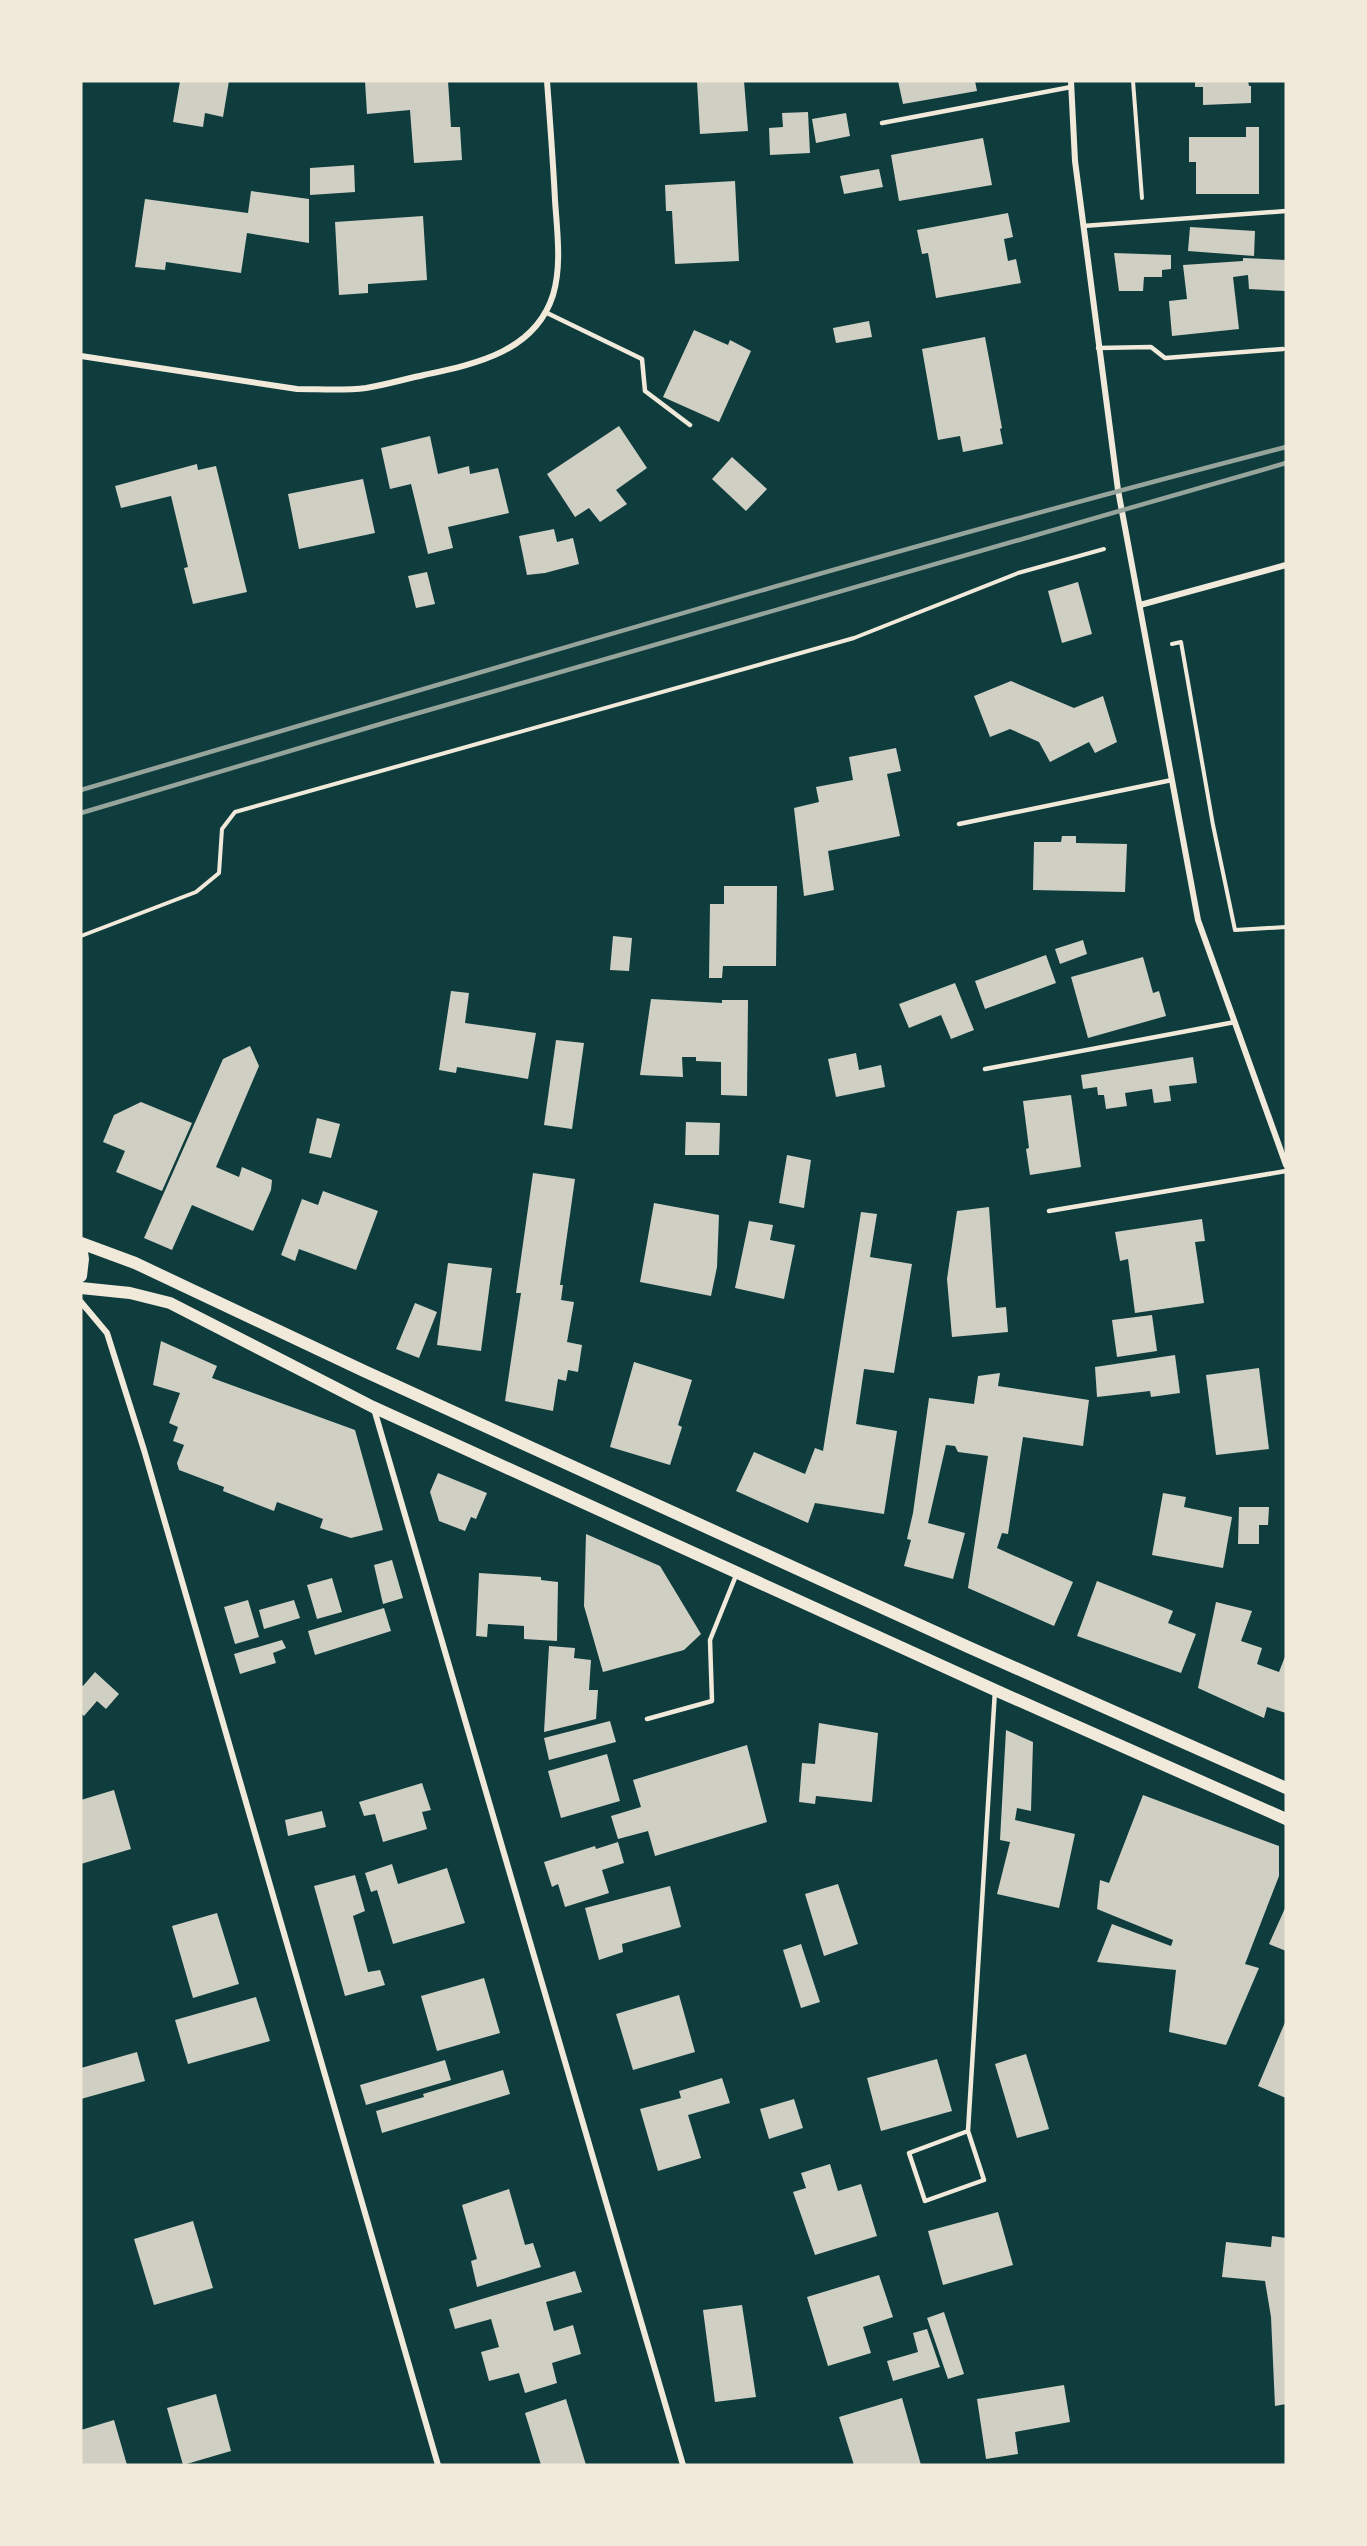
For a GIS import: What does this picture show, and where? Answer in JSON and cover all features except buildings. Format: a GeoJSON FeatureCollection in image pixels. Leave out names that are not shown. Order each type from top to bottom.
{"type":"FeatureCollection","features":[{"type":"Feature","properties":{"kind":"main road"},"geometry":{"type":"LineString","coordinates":[[81,1276],[83,1259],[81,1244],[135,1263],[384,1380],[966,1646],[1286,1788]]}},
{"type":"Feature","properties":{"kind":"main road"},"geometry":{"type":"LineString","coordinates":[[81,1288],[130,1293],[170,1303],[373,1407],[995,1690],[1286,1819]]}},
{"type":"Feature","properties":{"kind":"street"},"geometry":{"type":"LineString","coordinates":[[81,356],[297,388],[366,388],[486,360],[522,340],[545,312],[553,295],[559,255],[547,81]]}},
{"type":"Feature","properties":{"kind":"street"},"geometry":{"type":"LineString","coordinates":[[1071,84],[1075,161],[1118,490],[1198,920],[1286,1165]]}},
{"type":"Feature","properties":{"kind":"street"},"geometry":{"type":"LineString","coordinates":[[1140,605],[1286,565]]}},
{"type":"Feature","properties":{"kind":"street"},"geometry":{"type":"LineString","coordinates":[[81,1302],[107,1333],[144,1450],[438,2465]]}},
{"type":"Feature","properties":{"kind":"street"},"geometry":{"type":"LineString","coordinates":[[373,1407],[683,2465]]}},
{"type":"Feature","properties":{"kind":"lane"},"geometry":{"type":"LineString","coordinates":[[882,123],[1071,84]]}},
{"type":"Feature","properties":{"kind":"lane"},"geometry":{"type":"LineString","coordinates":[[1083,226],[1286,211]]}},
{"type":"Feature","properties":{"kind":"lane"},"geometry":{"type":"LineString","coordinates":[[545,312],[642,358],[645,390],[690,425]]}},
{"type":"Feature","properties":{"kind":"lane"},"geometry":{"type":"LineString","coordinates":[[1098,348],[1150,347],[1165,358],[1283,349]]}},
{"type":"Feature","properties":{"kind":"lane"},"geometry":{"type":"LineString","coordinates":[[959,824],[1172,780]]}},
{"type":"Feature","properties":{"kind":"lane"},"geometry":{"type":"LineString","coordinates":[[985,1069],[1235,1022]]}},
{"type":"Feature","properties":{"kind":"lane"},"geometry":{"type":"LineString","coordinates":[[1049,1211],[1286,1171]]}},
{"type":"Feature","properties":{"kind":"lane"},"geometry":{"type":"LineString","coordinates":[[647,1719],[712,1701],[710,1640],[738,1572]]}},
{"type":"Feature","properties":{"kind":"lane"},"geometry":{"type":"LineString","coordinates":[[968,2131],[909,2153],[925,2201],[984,2180],[968,2131],[995,1690]]}},
{"type":"Feature","properties":{"kind":"path"},"geometry":{"type":"LineString","coordinates":[[1133,81],[1142,202]]}},
{"type":"Feature","properties":{"kind":"path"},"geometry":{"type":"LineString","coordinates":[[81,936],[196,892],[219,873],[222,829],[235,812],[854,638],[1018,573],[1128,542]]}},
{"type":"Feature","properties":{"kind":"railway"},"geometry":{"type":"LineString","coordinates":[[81,790],[833,570],[1286,447]]}},
{"type":"Feature","properties":{"kind":"railway"},"geometry":{"type":"LineString","coordinates":[[81,813],[394,720],[1286,463]]}}]}
